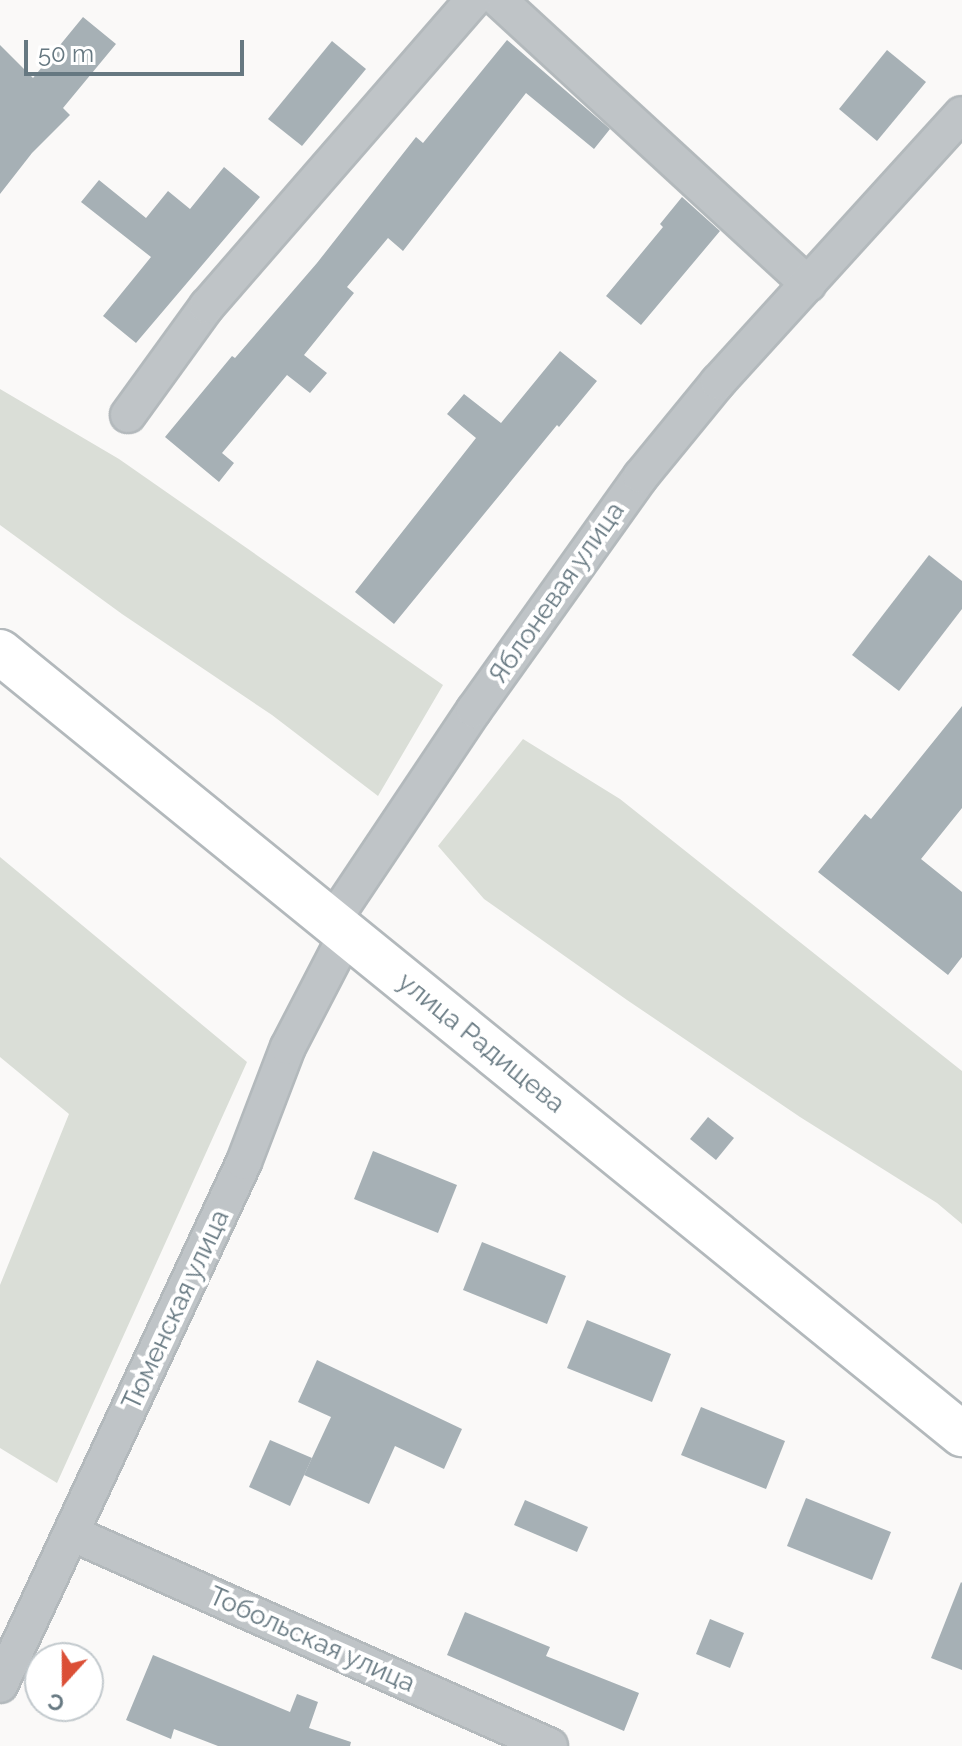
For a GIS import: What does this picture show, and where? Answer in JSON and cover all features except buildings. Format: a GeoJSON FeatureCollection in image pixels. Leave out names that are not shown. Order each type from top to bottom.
{"type":"FeatureCollection","features":[{"type":"Feature","properties":{"kind":"main road","name":"улица Радищева"},"geometry":{"type":"LineString","coordinates":[[0,652],[962,1434]]}},
{"type":"Feature","properties":{"kind":"street"},"geometry":{"type":"LineString","coordinates":[[128,415],[207,306],[473,0]]}},
{"type":"Feature","properties":{"kind":"street"},"geometry":{"type":"LineString","coordinates":[[499,0],[808,284]]}},
{"type":"Feature","properties":{"kind":"street","name":"Яблоневая улица"},"geometry":{"type":"LineString","coordinates":[[339,927],[474,710],[641,476],[718,382],[962,114]]}},
{"type":"Feature","properties":{"kind":"street","name":"Тюменская улица"},"geometry":{"type":"LineString","coordinates":[[0,1685],[244,1162],[339,927]]}},
{"type":"Feature","properties":{"kind":"street","name":"Тобольская улица"},"geometry":{"type":"LineString","coordinates":[[73,1534],[550,1746]]}},
{"type":"Feature","properties":{"kind":"shaded area"},"geometry":{"type":"Polygon","coordinates":[[[0,389],[119,459],[443,685],[378,796],[272,715],[122,614],[0,525],[0,389]]]}},
{"type":"Feature","properties":{"kind":"shaded area"},"geometry":{"type":"Polygon","coordinates":[[[523,739],[620,799],[962,1071],[962,1224],[937,1203],[800,1117],[484,899],[438,846],[523,739]]]}},
{"type":"Feature","properties":{"kind":"shaded area"},"geometry":{"type":"Polygon","coordinates":[[[0,857],[247,1062],[57,1483],[0,1448],[0,1285],[69,1114],[0,1057],[0,857]]]}}]}
